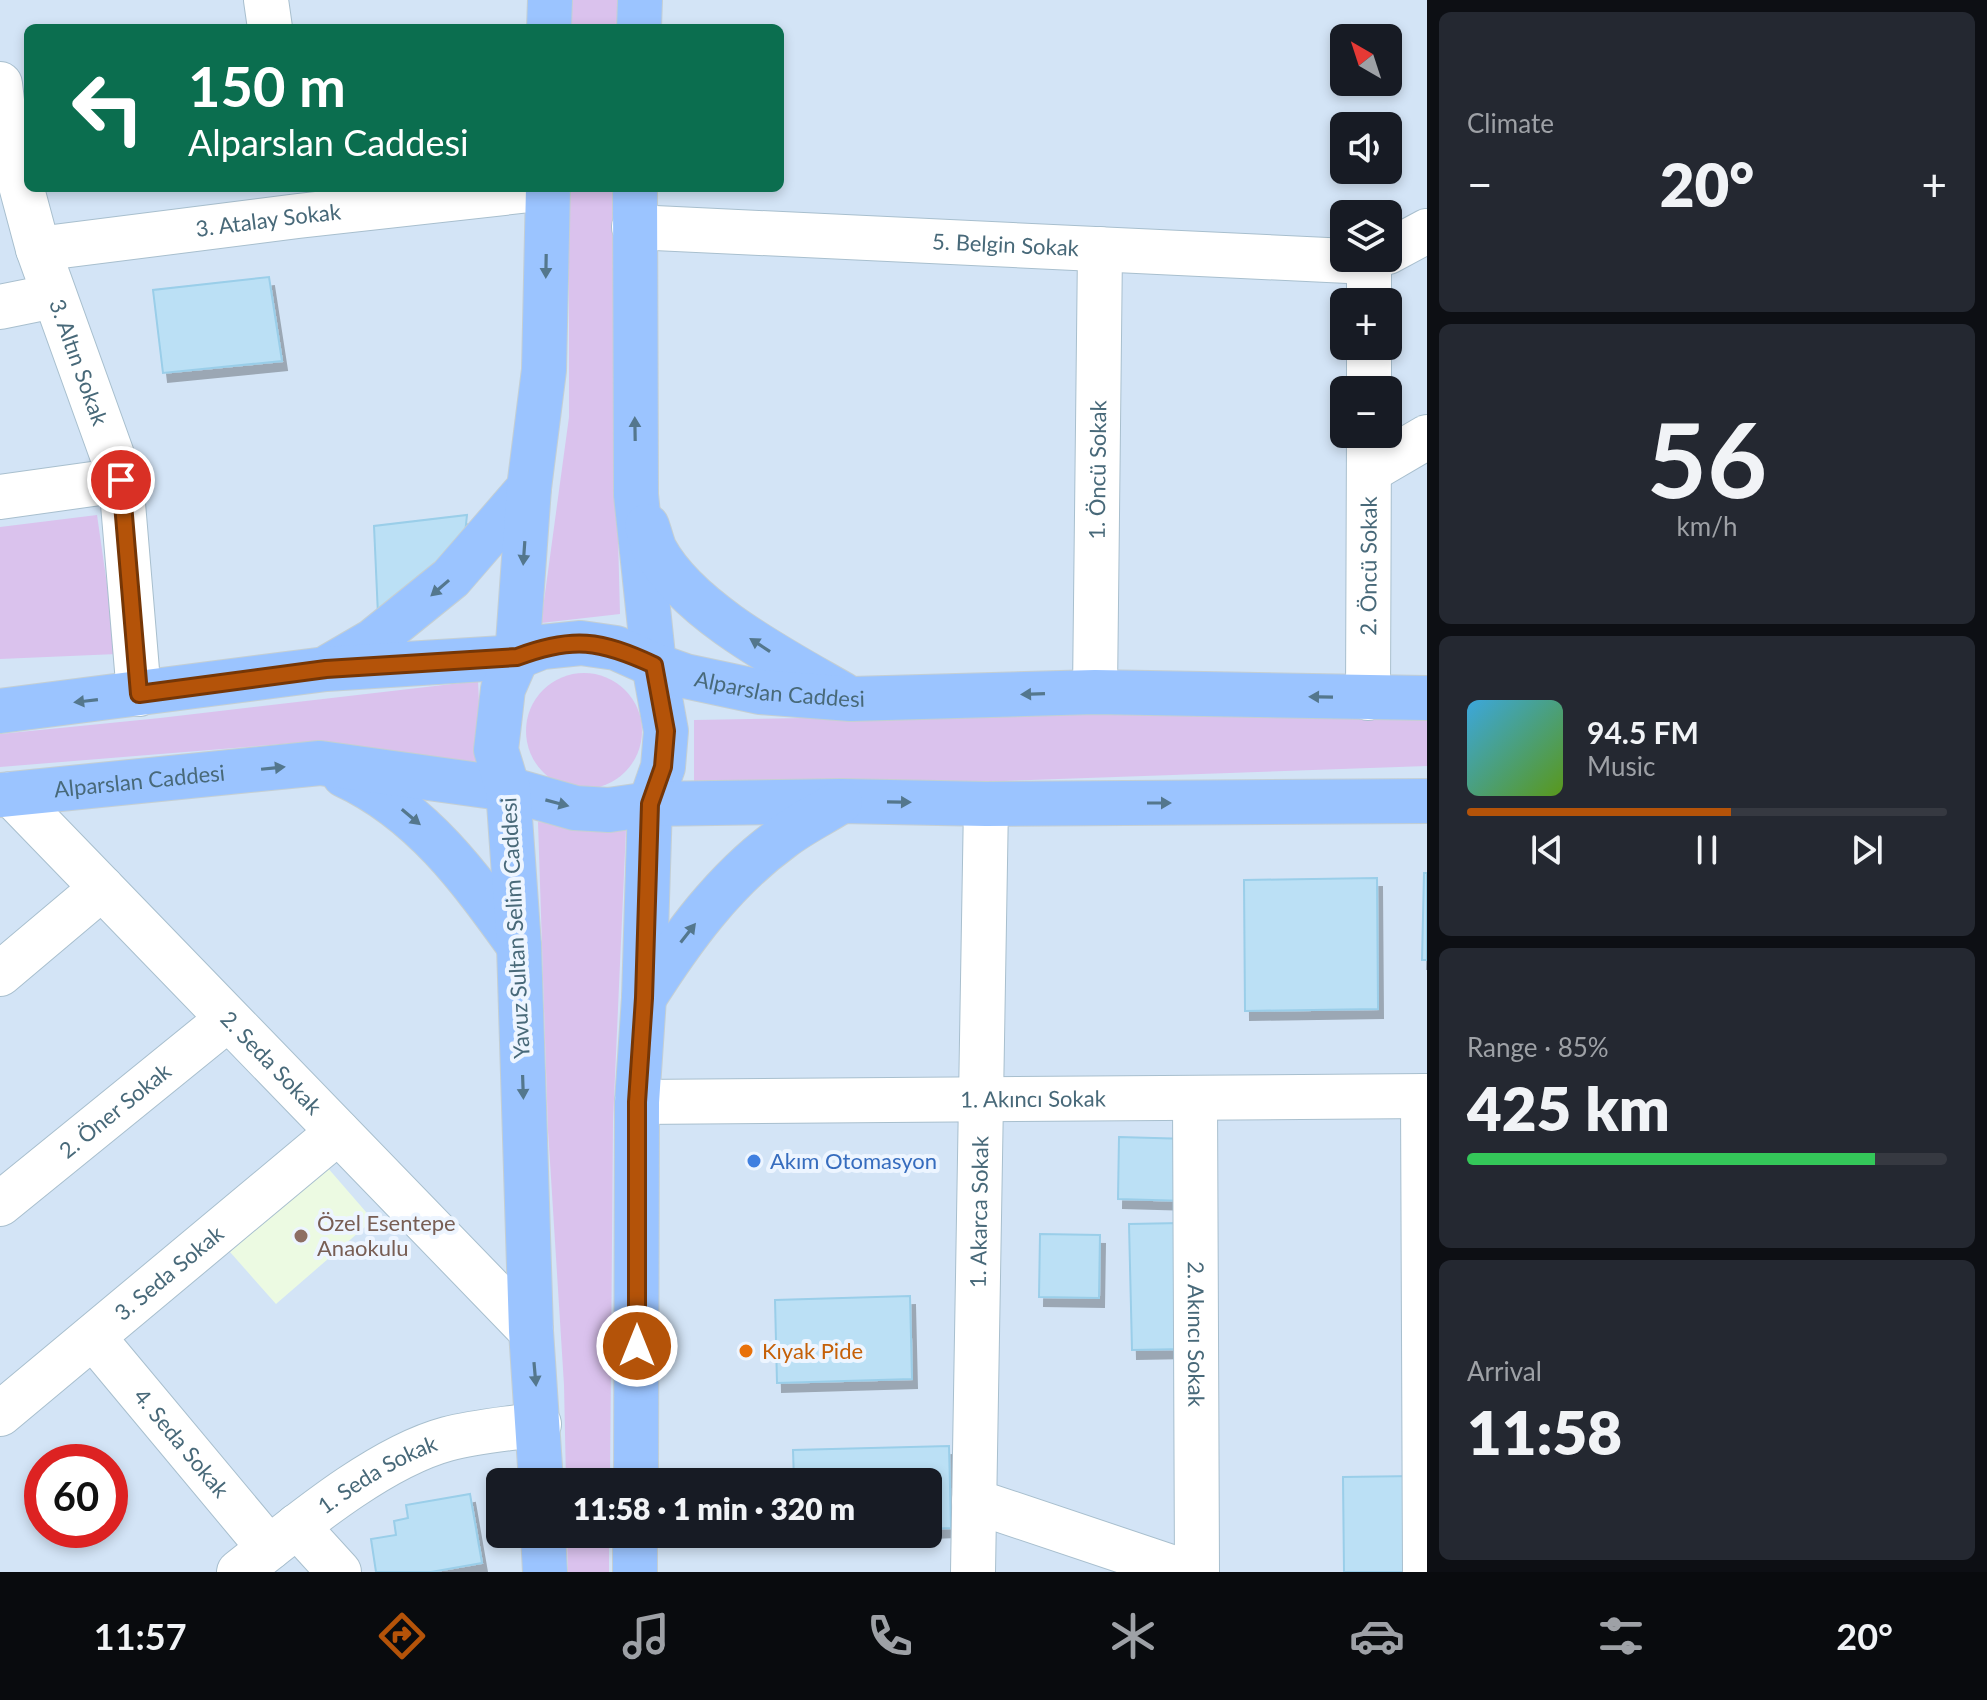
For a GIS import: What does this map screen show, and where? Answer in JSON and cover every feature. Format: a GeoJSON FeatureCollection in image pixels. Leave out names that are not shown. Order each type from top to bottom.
{"type":"FeatureCollection","features":[{"type":"Feature","properties":{"kind":"main road"},"geometry":{"type":"LineString","coordinates":[[549,24],[550,0]]}},
{"type":"Feature","properties":{"kind":"main road"},"geometry":{"type":"LineString","coordinates":[[639,24],[640,0]]}},
{"type":"Feature","properties":{"kind":"main road","name":"Yavuz Sultan Selim Caddesi"},"geometry":{"type":"LineString","coordinates":[[541,1468],[531,1331],[519,946],[508,789],[496,750],[503,689],[517,657],[529,488],[544,370],[548,192]]}},
{"type":"Feature","properties":{"kind":"main road"},"geometry":{"type":"LineString","coordinates":[[635,207],[636,495],[654,665],[666,731],[663,767],[650,804],[644,998],[637,1102],[636,1468]]}},
{"type":"Feature","properties":{"kind":"main road"},"geometry":{"type":"LineString","coordinates":[[326,669],[373,641],[451,578],[529,488]]}},
{"type":"Feature","properties":{"kind":"main road"},"geometry":{"type":"LineString","coordinates":[[636,495],[655,550],[681,584],[742,634],[851,699]]}},
{"type":"Feature","properties":{"kind":"main road","name":"Alparslan Caddesi"},"geometry":{"type":"LineString","coordinates":[[0,711],[326,669],[517,657],[542,647],[581,643],[616,648],[685,676],[760,692],[851,699],[1095,692],[1427,698]]}},
{"type":"Feature","properties":{"kind":"main road"},"geometry":{"type":"LineString","coordinates":[[320,763],[365,785],[406,812],[444,848],[519,946]]}},
{"type":"Feature","properties":{"kind":"main road","name":"Alparslan Caddesi"},"geometry":{"type":"LineString","coordinates":[[5,794],[320,763],[508,789],[575,808],[609,810],[650,804],[841,801],[986,804],[1427,801]]}},
{"type":"Feature","properties":{"kind":"main road"},"geometry":{"type":"LineString","coordinates":[[644,998],[711,903],[741,872],[782,837],[841,801]]}},
{"type":"Feature","properties":{"kind":"main road"},"geometry":{"type":"LineString","coordinates":[[544,1548],[545,1572]]}},
{"type":"Feature","properties":{"kind":"main road"},"geometry":{"type":"LineString","coordinates":[[635,1548],[635,1572]]}},
{"type":"Feature","properties":{"kind":"street"},"geometry":{"type":"LineString","coordinates":[[266,0],[269,24]]}},
{"type":"Feature","properties":{"kind":"street","name":"3. Altın Sokak"},"geometry":{"type":"LineString","coordinates":[[8,117],[24,187]]}},
{"type":"Feature","properties":{"kind":"street","name":"3. Altın Sokak"},"geometry":{"type":"LineString","coordinates":[[25,192],[38,249],[121,480],[139,694]]}},
{"type":"Feature","properties":{"kind":"street","name":"3. Atalay Sokak"},"geometry":{"type":"LineString","coordinates":[[38,249],[296,202],[476,192]]}},
{"type":"Feature","properties":{"kind":"street","name":"5. Belgin Sokak"},"geometry":{"type":"LineString","coordinates":[[635,207],[1100,249],[1330,265]]}},
{"type":"Feature","properties":{"kind":"street","name":"5. Belgin Sokak"},"geometry":{"type":"LineString","coordinates":[[1402,249],[1427,231]]}},
{"type":"Feature","properties":{"kind":"street","name":"1. Öncü Sokak"},"geometry":{"type":"LineString","coordinates":[[1095,692],[1100,249]]}},
{"type":"Feature","properties":{"kind":"street"},"geometry":{"type":"LineString","coordinates":[[0,307],[54,296]]}},
{"type":"Feature","properties":{"kind":"street"},"geometry":{"type":"LineString","coordinates":[[1369,452],[1427,437]]}},
{"type":"Feature","properties":{"kind":"street","name":"2. Öncü Sokak"},"geometry":{"type":"LineString","coordinates":[[1368,698],[1369,452]]}},
{"type":"Feature","properties":{"kind":"street"},"geometry":{"type":"LineString","coordinates":[[0,497],[121,480]]}},
{"type":"Feature","properties":{"kind":"street","name":"2. Seda Sokak"},"geometry":{"type":"LineString","coordinates":[[5,794],[102,888],[531,1331]]}},
{"type":"Feature","properties":{"kind":"street","name":"1. Akarca Sokak"},"geometry":{"type":"LineString","coordinates":[[973,1572],[986,804]]}},
{"type":"Feature","properties":{"kind":"street"},"geometry":{"type":"LineString","coordinates":[[0,974],[102,888]]}},
{"type":"Feature","properties":{"kind":"street","name":"2. Öner Sokak"},"geometry":{"type":"LineString","coordinates":[[0,1204],[228,1019]]}},
{"type":"Feature","properties":{"kind":"street"},"geometry":{"type":"LineString","coordinates":[[1425,1096],[1425,1572]]}},
{"type":"Feature","properties":{"kind":"street","name":"1. Akıncı Sokak"},"geometry":{"type":"LineString","coordinates":[[637,1102],[1425,1096]]}},
{"type":"Feature","properties":{"kind":"street","name":"2. Akıncı Sokak"},"geometry":{"type":"LineString","coordinates":[[1195,1098],[1197,1572]]}},
{"type":"Feature","properties":{"kind":"street","name":"3. Seda Sokak"},"geometry":{"type":"LineString","coordinates":[[0,1414],[338,1132]]}},
{"type":"Feature","properties":{"kind":"street","name":"4. Seda Sokak"},"geometry":{"type":"LineString","coordinates":[[93,1337],[268,1549],[339,1572]]}},
{"type":"Feature","properties":{"kind":"street","name":"1. Seda Sokak"},"geometry":{"type":"LineString","coordinates":[[268,1549],[369,1476],[446,1439],[539,1424]]}},
{"type":"Feature","properties":{"kind":"street"},"geometry":{"type":"LineString","coordinates":[[974,1501],[1186,1572]]}},
{"type":"Feature","properties":{"kind":"shaded area"},"geometry":{"type":"Polygon","coordinates":[[[0,0],[1427,0],[1427,1572],[0,1572],[0,0]]]}},
{"type":"Feature","properties":{"kind":"shaded area"},"geometry":{"type":"Polygon","coordinates":[[[569,0],[621,0],[620,24],[569,24],[569,0]]]}},
{"type":"Feature","properties":{"kind":"shaded area"},"geometry":{"type":"Polygon","coordinates":[[[569,192],[618,192],[614,381],[620,614],[541,623],[569,417],[569,192]]]}},
{"type":"Feature","properties":{"kind":"shaded area"},"geometry":{"type":"Polygon","coordinates":[[[97,515],[117,654],[0,659],[0,527],[97,515]]]}},
{"type":"Feature","properties":{"kind":"shaded area"},"geometry":{"type":"Polygon","coordinates":[[[584,673],[606,677],[625,690],[638,709],[642,731],[638,753],[625,772],[606,785],[584,789],[562,785],[543,772],[530,753],[526,731],[530,709],[543,690],[562,677],[584,673]]]}},
{"type":"Feature","properties":{"kind":"shaded area"},"geometry":{"type":"Polygon","coordinates":[[[478,681],[482,765],[307,742],[0,767],[0,734],[478,681]]]}},
{"type":"Feature","properties":{"kind":"shaded area"},"geometry":{"type":"Polygon","coordinates":[[[1309,709],[1427,711],[1427,766],[694,792],[694,720],[1309,709]]]}},
{"type":"Feature","properties":{"kind":"shaded area"},"geometry":{"type":"Polygon","coordinates":[[[538,822],[626,829],[613,1121],[610,1468],[566,1468],[564,1385],[548,1130],[538,822]]]}},
{"type":"Feature","properties":{"kind":"shaded area","name":"Özel Esentepe Anaokulu"},"geometry":{"type":"Polygon","coordinates":[[[327,1167],[373,1220],[276,1304],[230,1252],[327,1167]]]}},
{"type":"Feature","properties":{"kind":"shaded area"},"geometry":{"type":"Polygon","coordinates":[[[567,1548],[609,1548],[609,1572],[568,1572],[567,1548]]]}},
{"type":"Feature","properties":{"kind":"building"},"geometry":{"type":"Polygon","coordinates":[[[269,277],[282,361],[163,373],[153,290],[269,277]]]}},
{"type":"Feature","properties":{"kind":"building"},"geometry":{"type":"Polygon","coordinates":[[[467,515],[464,543],[378,615],[374,526],[467,515]]]}},
{"type":"Feature","properties":{"kind":"building"},"geometry":{"type":"Polygon","coordinates":[[[1424,873],[1427,873],[1427,960],[1422,960],[1424,873]]]}},
{"type":"Feature","properties":{"kind":"building"},"geometry":{"type":"Polygon","coordinates":[[[1377,878],[1378,1009],[1245,1011],[1244,880],[1377,878]]]}},
{"type":"Feature","properties":{"kind":"building"},"geometry":{"type":"Polygon","coordinates":[[[1119,1137],[1189,1139],[1187,1201],[1118,1199],[1119,1137]]]}},
{"type":"Feature","properties":{"kind":"building"},"geometry":{"type":"Polygon","coordinates":[[[1181,1223],[1184,1349],[1132,1350],[1129,1224],[1181,1223]]]}},
{"type":"Feature","properties":{"kind":"building"},"geometry":{"type":"Polygon","coordinates":[[[1040,1234],[1100,1235],[1099,1298],[1039,1297],[1040,1234]]]}},
{"type":"Feature","properties":{"kind":"building"},"geometry":{"type":"Polygon","coordinates":[[[910,1296],[912,1379],[777,1383],[775,1300],[910,1296]]]}},
{"type":"Feature","properties":{"kind":"building"},"geometry":{"type":"Polygon","coordinates":[[[949,1446],[951,1528],[942,1528],[942,1468],[794,1468],[793,1450],[949,1446]]]}},
{"type":"Feature","properties":{"kind":"building"},"geometry":{"type":"Polygon","coordinates":[[[1415,1476],[1415,1572],[1344,1572],[1343,1477],[1415,1476]]]}},
{"type":"Feature","properties":{"kind":"building"},"geometry":{"type":"Polygon","coordinates":[[[470,1494],[482,1563],[431,1572],[376,1572],[371,1539],[396,1535],[394,1521],[408,1518],[406,1505],[470,1494]]]}},
{"type":"Feature","properties":{"kind":"place","name":"Akım Otomasyon"},"geometry":{"type":"Point","coordinates":[754,1161]}},
{"type":"Feature","properties":{"kind":"place","name":"Özel Esentepe Anaokulu"},"geometry":{"type":"Point","coordinates":[301,1236]}},
{"type":"Feature","properties":{"kind":"place","name":"Kıyak Pide"},"geometry":{"type":"Point","coordinates":[746,1351]}},
{"type":"Feature","properties":{"kind":"route"},"geometry":{"type":"LineString","coordinates":[[121,480],[139,694],[326,669],[517,657],[542,647],[581,643],[616,648],[654,665],[666,731],[663,767],[650,804],[644,998],[637,1102],[637,1346]]}}]}
